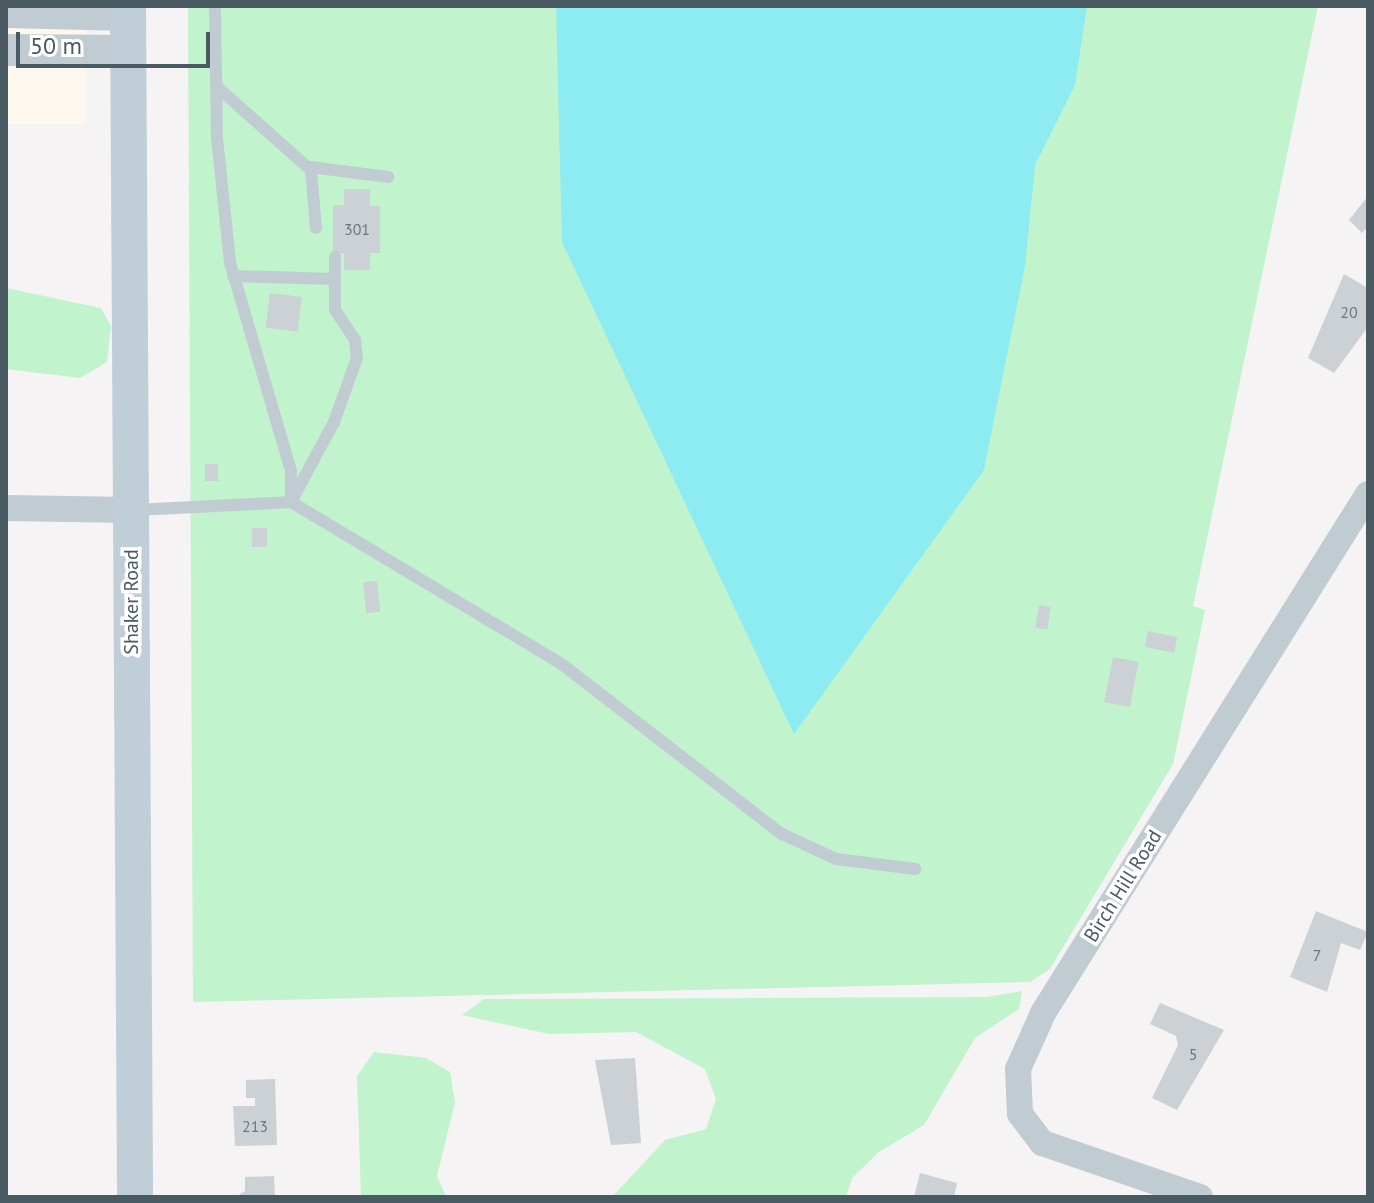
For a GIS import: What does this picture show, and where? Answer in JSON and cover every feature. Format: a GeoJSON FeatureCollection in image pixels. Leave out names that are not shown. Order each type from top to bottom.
{"type":"FeatureCollection","features":[{"type":"Feature","properties":{"kind":"main road","name":"Shaker Road"},"geometry":{"type":"LineString","coordinates":[[128,11],[135,1197]]}},
{"type":"Feature","properties":{"kind":"street"},"geometry":{"type":"LineString","coordinates":[[6,12],[128,11]]}},
{"type":"Feature","properties":{"kind":"street"},"geometry":{"type":"LineString","coordinates":[[6,50],[128,51]]}},
{"type":"Feature","properties":{"kind":"street","name":"Birch Hill Road"},"geometry":{"type":"LineString","coordinates":[[1200,1197],[1042,1143],[1020,1114],[1018,1069],[1043,1013],[1368,494]]}},
{"type":"Feature","properties":{"kind":"street"},"geometry":{"type":"LineString","coordinates":[[6,508],[131,510]]}},
{"type":"Feature","properties":{"kind":"lane"},"geometry":{"type":"LineString","coordinates":[[215,6],[216,86],[233,276],[291,471],[291,502]]}},
{"type":"Feature","properties":{"kind":"lane"},"geometry":{"type":"LineString","coordinates":[[216,86],[307,165],[316,185],[316,228]]}},
{"type":"Feature","properties":{"kind":"lane"},"geometry":{"type":"LineString","coordinates":[[307,165],[388,177]]}},
{"type":"Feature","properties":{"kind":"lane"},"geometry":{"type":"LineString","coordinates":[[291,502],[355,366],[355,340],[335,310],[335,257]]}},
{"type":"Feature","properties":{"kind":"lane"},"geometry":{"type":"LineString","coordinates":[[233,276],[335,279]]}},
{"type":"Feature","properties":{"kind":"lane"},"geometry":{"type":"LineString","coordinates":[[131,510],[291,502],[563,665],[782,834],[836,859],[915,869]]}},
{"type":"Feature","properties":{"kind":"shaded area"},"geometry":{"type":"Polygon","coordinates":[[[6,6],[86,6],[86,124],[6,124],[6,6]]]}},
{"type":"Feature","properties":{"kind":"green space"},"geometry":{"type":"Polygon","coordinates":[[[188,6],[1318,6],[1193,606],[1205,610],[1173,764],[1050,969],[1030,982],[193,1002],[188,6]]]}},
{"type":"Feature","properties":{"kind":"green space"},"geometry":{"type":"Polygon","coordinates":[[[6,288],[101,308],[111,326],[107,362],[80,378],[6,369],[6,288]]]}},
{"type":"Feature","properties":{"kind":"green space"},"geometry":{"type":"Polygon","coordinates":[[[1022,991],[1019,1009],[975,1038],[924,1125],[879,1152],[852,1178],[846,1197],[612,1197],[665,1140],[706,1129],[716,1099],[705,1069],[636,1032],[549,1034],[462,1015],[484,999],[986,997],[1022,991]]]}},
{"type":"Feature","properties":{"kind":"green space"},"geometry":{"type":"Polygon","coordinates":[[[374,1052],[426,1058],[450,1072],[455,1102],[437,1176],[446,1197],[361,1197],[357,1076],[374,1052]]]}},
{"type":"Feature","properties":{"kind":"water"},"geometry":{"type":"Polygon","coordinates":[[[556,6],[1087,6],[1075,85],[1035,165],[1025,266],[984,470],[794,734],[562,242],[556,6]]]}},
{"type":"Feature","properties":{"kind":"building"},"geometry":{"type":"Polygon","coordinates":[[[344,189],[370,189],[370,206],[380,206],[380,253],[370,253],[370,270],[344,270],[344,253],[333,253],[333,205],[344,205],[344,189]]]}},
{"type":"Feature","properties":{"kind":"building"},"geometry":{"type":"Polygon","coordinates":[[[1368,196],[1368,227],[1362,233],[1349,220],[1368,196]]]}},
{"type":"Feature","properties":{"kind":"building"},"geometry":{"type":"Polygon","coordinates":[[[1344,274],[1368,288],[1368,327],[1334,373],[1308,358],[1344,274]]]}},
{"type":"Feature","properties":{"kind":"building"},"geometry":{"type":"Polygon","coordinates":[[[270,293],[302,297],[297,332],[266,328],[270,293]]]}},
{"type":"Feature","properties":{"kind":"building"},"geometry":{"type":"Polygon","coordinates":[[[205,464],[218,464],[218,481],[205,481],[205,464]]]}},
{"type":"Feature","properties":{"kind":"building"},"geometry":{"type":"Polygon","coordinates":[[[252,528],[267,528],[267,547],[252,547],[252,528]]]}},
{"type":"Feature","properties":{"kind":"building"},"geometry":{"type":"Polygon","coordinates":[[[377,581],[380,612],[366,613],[363,582],[377,581]]]}},
{"type":"Feature","properties":{"kind":"building"},"geometry":{"type":"Polygon","coordinates":[[[1039,605],[1051,607],[1047,630],[1035,628],[1039,605]]]}},
{"type":"Feature","properties":{"kind":"building"},"geometry":{"type":"Polygon","coordinates":[[[1148,631],[1177,637],[1174,653],[1145,647],[1148,631]]]}},
{"type":"Feature","properties":{"kind":"building"},"geometry":{"type":"Polygon","coordinates":[[[1113,657],[1139,662],[1130,707],[1104,702],[1113,657]]]}},
{"type":"Feature","properties":{"kind":"building"},"geometry":{"type":"Polygon","coordinates":[[[1316,911],[1368,932],[1360,950],[1341,943],[1327,992],[1290,977],[1316,911]]]}},
{"type":"Feature","properties":{"kind":"building"},"geometry":{"type":"Polygon","coordinates":[[[1160,1003],[1224,1030],[1177,1110],[1152,1098],[1178,1045],[1176,1036],[1150,1024],[1160,1003]]]}},
{"type":"Feature","properties":{"kind":"building"},"geometry":{"type":"Polygon","coordinates":[[[635,1058],[641,1143],[611,1145],[595,1060],[635,1058]]]}},
{"type":"Feature","properties":{"kind":"building"},"geometry":{"type":"Polygon","coordinates":[[[275,1079],[277,1145],[235,1146],[233,1106],[255,1106],[255,1098],[246,1098],[246,1080],[275,1079]]]}},
{"type":"Feature","properties":{"kind":"building"},"geometry":{"type":"Polygon","coordinates":[[[920,1173],[957,1183],[954,1197],[914,1197],[920,1173]]]}},
{"type":"Feature","properties":{"kind":"building"},"geometry":{"type":"Polygon","coordinates":[[[274,1176],[275,1197],[236,1197],[245,1191],[245,1177],[274,1176]]]}}]}
